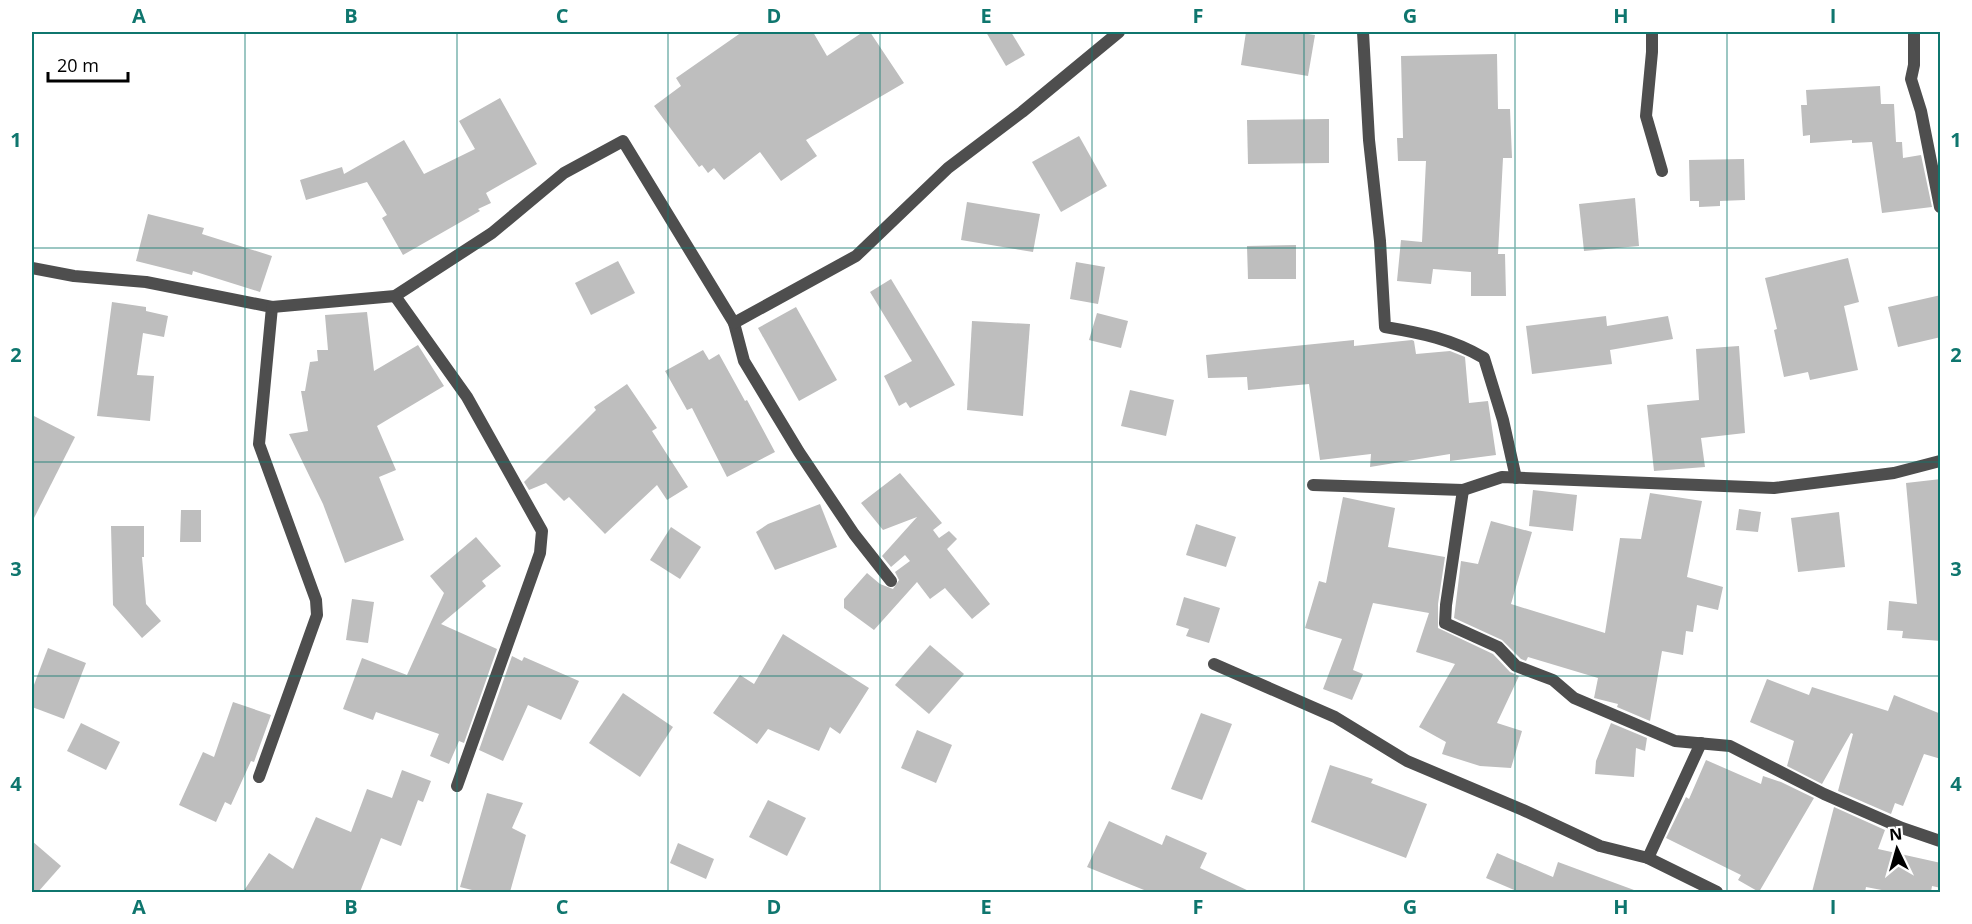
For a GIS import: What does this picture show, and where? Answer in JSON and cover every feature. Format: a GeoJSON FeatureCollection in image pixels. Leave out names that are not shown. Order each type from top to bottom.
{"type":"FeatureCollection","features":[{"type":"Feature","properties":{"kind":"street"},"geometry":{"type":"LineString","coordinates":[[734,323],[856,256],[948,168],[1022,112],[1119,32]]}},
{"type":"Feature","properties":{"kind":"street"},"geometry":{"type":"LineString","coordinates":[[1363,32],[1369,140],[1380,242],[1385,327],[1439,336],[1464,346],[1484,358],[1503,420],[1516,478]]}},
{"type":"Feature","properties":{"kind":"street"},"geometry":{"type":"LineString","coordinates":[[1652,32],[1646,116],[1662,171]]}},
{"type":"Feature","properties":{"kind":"street"},"geometry":{"type":"LineString","coordinates":[[1914,32],[1914,65],[1911,79],[1921,111],[1941,207]]}},
{"type":"Feature","properties":{"kind":"street"},"geometry":{"type":"LineString","coordinates":[[32,268],[74,276],[146,282],[272,307],[395,296],[492,232],[564,174],[623,141],[734,323],[744,361],[799,452],[854,534],[891,581]]}},
{"type":"Feature","properties":{"kind":"street"},"geometry":{"type":"LineString","coordinates":[[395,296],[467,397],[542,531],[540,553],[458,786]]}},
{"type":"Feature","properties":{"kind":"street"},"geometry":{"type":"LineString","coordinates":[[259,777],[317,615],[316,600],[259,444],[272,307]]}},
{"type":"Feature","properties":{"kind":"street"},"geometry":{"type":"LineString","coordinates":[[1313,485],[1463,490],[1502,477],[1773,488],[1894,473],[1941,462]]}},
{"type":"Feature","properties":{"kind":"street"},"geometry":{"type":"LineString","coordinates":[[1463,490],[1445,623],[1498,647],[1516,666],[1552,680],[1574,698],[1675,741],[1730,746],[1834,798],[1902,828],[1941,841]]}},
{"type":"Feature","properties":{"kind":"street"},"geometry":{"type":"LineString","coordinates":[[1214,664],[1335,717],[1407,761],[1523,810],[1600,846],[1648,858],[1717,892]]}},
{"type":"Feature","properties":{"kind":"street"},"geometry":{"type":"LineString","coordinates":[[1648,858],[1701,743]]}},
{"type":"Feature","properties":{"kind":"building"},"geometry":{"type":"Polygon","coordinates":[[[742,32],[813,32],[827,56],[863,32],[870,32],[904,83],[806,140],[817,156],[781,181],[760,152],[724,180],[714,168],[708,173],[702,165],[699,167],[654,106],[681,86],[676,78],[742,32]]]}},
{"type":"Feature","properties":{"kind":"building"},"geometry":{"type":"Polygon","coordinates":[[[986,32],[1011,32],[1025,55],[1006,66],[986,32]]]}},
{"type":"Feature","properties":{"kind":"building"},"geometry":{"type":"Polygon","coordinates":[[[1246,32],[1294,32],[1315,35],[1308,76],[1241,65],[1246,32]]]}},
{"type":"Feature","properties":{"kind":"building"},"geometry":{"type":"Polygon","coordinates":[[[1497,54],[1498,109],[1510,109],[1512,158],[1503,158],[1498,254],[1505,254],[1506,296],[1471,296],[1471,272],[1433,269],[1431,284],[1397,281],[1401,240],[1422,242],[1426,161],[1398,161],[1397,138],[1403,138],[1401,56],[1497,54]]]}},
{"type":"Feature","properties":{"kind":"building"},"geometry":{"type":"Polygon","coordinates":[[[1880,86],[1881,104],[1894,104],[1896,142],[1902,142],[1903,158],[1921,155],[1932,207],[1882,213],[1872,142],[1852,143],[1852,140],[1810,143],[1810,135],[1803,136],[1801,105],[1807,105],[1806,90],[1880,86]]]}},
{"type":"Feature","properties":{"kind":"building"},"geometry":{"type":"Polygon","coordinates":[[[500,98],[537,164],[486,193],[491,203],[478,209],[480,211],[403,255],[382,218],[387,215],[367,182],[306,200],[300,180],[342,167],[344,174],[404,140],[424,174],[475,149],[459,121],[500,98]]]}},
{"type":"Feature","properties":{"kind":"building"},"geometry":{"type":"Polygon","coordinates":[[[1329,119],[1329,163],[1248,164],[1247,120],[1329,119]]]}},
{"type":"Feature","properties":{"kind":"building"},"geometry":{"type":"Polygon","coordinates":[[[1079,136],[1107,186],[1061,212],[1032,162],[1079,136]]]}},
{"type":"Feature","properties":{"kind":"building"},"geometry":{"type":"Polygon","coordinates":[[[1744,159],[1745,200],[1720,201],[1720,206],[1699,207],[1699,201],[1690,201],[1689,160],[1744,159]]]}},
{"type":"Feature","properties":{"kind":"building"},"geometry":{"type":"Polygon","coordinates":[[[1635,198],[1639,246],[1584,251],[1579,204],[1635,198]]]}},
{"type":"Feature","properties":{"kind":"building"},"geometry":{"type":"Polygon","coordinates":[[[967,202],[1040,214],[1033,252],[961,240],[967,202]]]}},
{"type":"Feature","properties":{"kind":"building"},"geometry":{"type":"Polygon","coordinates":[[[148,214],[204,228],[202,234],[272,256],[260,292],[193,271],[192,275],[136,261],[148,214]]]}},
{"type":"Feature","properties":{"kind":"building"},"geometry":{"type":"Polygon","coordinates":[[[1296,245],[1296,279],[1248,279],[1247,246],[1296,245]]]}},
{"type":"Feature","properties":{"kind":"building"},"geometry":{"type":"Polygon","coordinates":[[[1848,258],[1859,302],[1844,306],[1858,370],[1810,380],[1808,372],[1784,377],[1774,330],[1777,329],[1765,278],[1848,258]]]}},
{"type":"Feature","properties":{"kind":"building"},"geometry":{"type":"Polygon","coordinates":[[[618,261],[635,293],[591,315],[575,283],[618,261]]]}},
{"type":"Feature","properties":{"kind":"building"},"geometry":{"type":"Polygon","coordinates":[[[1076,262],[1105,267],[1098,304],[1070,299],[1076,262]]]}},
{"type":"Feature","properties":{"kind":"building"},"geometry":{"type":"Polygon","coordinates":[[[891,279],[955,385],[910,408],[906,402],[899,406],[884,376],[912,361],[870,292],[891,279]]]}},
{"type":"Feature","properties":{"kind":"building"},"geometry":{"type":"Polygon","coordinates":[[[1941,295],[1941,337],[1898,347],[1888,307],[1941,295]]]}},
{"type":"Feature","properties":{"kind":"building"},"geometry":{"type":"Polygon","coordinates":[[[112,302],[146,307],[146,311],[168,316],[164,337],[143,333],[137,375],[154,376],[150,421],[97,416],[112,302]]]}},
{"type":"Feature","properties":{"kind":"building"},"geometry":{"type":"Polygon","coordinates":[[[796,307],[837,380],[799,401],[758,328],[796,307]]]}},
{"type":"Feature","properties":{"kind":"building"},"geometry":{"type":"Polygon","coordinates":[[[367,312],[374,371],[418,345],[444,386],[377,426],[396,470],[379,477],[404,540],[345,563],[323,504],[289,434],[308,431],[301,391],[305,391],[310,362],[318,361],[317,350],[328,350],[325,315],[367,312]]]}},
{"type":"Feature","properties":{"kind":"building"},"geometry":{"type":"Polygon","coordinates":[[[1097,313],[1128,321],[1121,348],[1089,340],[1097,313]]]}},
{"type":"Feature","properties":{"kind":"building"},"geometry":{"type":"Polygon","coordinates":[[[1606,316],[1607,326],[1668,316],[1673,339],[1610,350],[1612,364],[1532,374],[1526,326],[1606,316]]]}},
{"type":"Feature","properties":{"kind":"building"},"geometry":{"type":"Polygon","coordinates":[[[972,321],[1030,324],[1023,416],[967,410],[972,321]]]}},
{"type":"Feature","properties":{"kind":"building"},"geometry":{"type":"Polygon","coordinates":[[[1354,340],[1354,346],[1412,340],[1416,354],[1450,351],[1465,357],[1469,403],[1488,401],[1496,455],[1450,461],[1450,454],[1370,467],[1371,454],[1320,460],[1309,384],[1248,390],[1247,377],[1208,378],[1206,355],[1354,340]]]}},
{"type":"Feature","properties":{"kind":"building"},"geometry":{"type":"Polygon","coordinates":[[[1739,346],[1745,433],[1701,438],[1705,467],[1654,471],[1647,405],[1699,400],[1696,349],[1739,346]]]}},
{"type":"Feature","properties":{"kind":"building"},"geometry":{"type":"Polygon","coordinates":[[[703,350],[709,360],[719,354],[775,452],[727,477],[692,408],[687,410],[665,371],[703,350]]]}},
{"type":"Feature","properties":{"kind":"building"},"geometry":{"type":"Polygon","coordinates":[[[627,384],[657,428],[652,431],[688,487],[667,500],[657,485],[605,534],[569,497],[564,501],[546,483],[529,490],[524,482],[596,410],[594,407],[627,384]]]}},
{"type":"Feature","properties":{"kind":"building"},"geometry":{"type":"Polygon","coordinates":[[[1130,390],[1174,400],[1166,436],[1121,426],[1130,390]]]}},
{"type":"Feature","properties":{"kind":"building"},"geometry":{"type":"Polygon","coordinates":[[[32,415],[75,437],[32,522],[32,415]]]}},
{"type":"Feature","properties":{"kind":"building"},"geometry":{"type":"Polygon","coordinates":[[[900,473],[942,523],[933,530],[939,538],[949,531],[957,539],[947,549],[990,604],[972,619],[945,588],[930,599],[917,582],[874,630],[844,608],[844,599],[867,573],[880,584],[893,589],[899,580],[895,572],[910,561],[905,555],[891,567],[882,556],[917,517],[883,530],[861,503],[900,473]]]}},
{"type":"Feature","properties":{"kind":"building"},"geometry":{"type":"Polygon","coordinates":[[[1941,479],[1941,641],[1902,638],[1903,631],[1887,630],[1889,601],[1917,604],[1906,483],[1941,479]]]}},
{"type":"Feature","properties":{"kind":"building"},"geometry":{"type":"Polygon","coordinates":[[[1533,490],[1577,495],[1573,531],[1529,526],[1533,490]]]}},
{"type":"Feature","properties":{"kind":"building"},"geometry":{"type":"Polygon","coordinates":[[[1650,493],[1702,501],[1687,577],[1723,587],[1718,610],[1697,605],[1693,632],[1686,631],[1683,655],[1662,651],[1650,721],[1617,707],[1618,704],[1594,698],[1598,678],[1528,657],[1526,661],[1521,659],[1502,640],[1454,618],[1461,561],[1478,564],[1491,521],[1532,532],[1511,604],[1605,633],[1620,538],[1641,539],[1650,493]]]}},
{"type":"Feature","properties":{"kind":"building"},"geometry":{"type":"Polygon","coordinates":[[[1343,497],[1395,508],[1388,547],[1445,557],[1438,604],[1438,628],[1493,654],[1510,672],[1519,676],[1497,723],[1522,731],[1511,768],[1480,766],[1442,754],[1446,742],[1419,727],[1455,664],[1416,652],[1429,613],[1373,603],[1353,670],[1363,674],[1352,700],[1323,689],[1342,639],[1305,628],[1319,581],[1326,583],[1343,497]]]}},
{"type":"Feature","properties":{"kind":"building"},"geometry":{"type":"Polygon","coordinates":[[[820,504],[837,547],[775,570],[756,532],[768,524],[820,504]]]}},
{"type":"Feature","properties":{"kind":"building"},"geometry":{"type":"Polygon","coordinates":[[[1739,509],[1761,512],[1758,532],[1736,530],[1739,509]]]}},
{"type":"Feature","properties":{"kind":"building"},"geometry":{"type":"Polygon","coordinates":[[[181,510],[201,510],[201,542],[180,542],[181,510]]]}},
{"type":"Feature","properties":{"kind":"building"},"geometry":{"type":"Polygon","coordinates":[[[1839,512],[1845,567],[1798,572],[1791,518],[1839,512]]]}},
{"type":"Feature","properties":{"kind":"building"},"geometry":{"type":"Polygon","coordinates":[[[1196,524],[1236,537],[1226,567],[1186,555],[1196,524]]]}},
{"type":"Feature","properties":{"kind":"building"},"geometry":{"type":"Polygon","coordinates":[[[111,526],[144,526],[144,557],[142,557],[146,604],[161,621],[142,638],[113,605],[111,526]]]}},
{"type":"Feature","properties":{"kind":"building"},"geometry":{"type":"Polygon","coordinates":[[[671,527],[701,547],[680,579],[650,560],[671,527]]]}},
{"type":"Feature","properties":{"kind":"building"},"geometry":{"type":"Polygon","coordinates":[[[476,537],[501,566],[482,581],[486,586],[441,624],[497,649],[464,743],[459,741],[449,764],[430,756],[439,734],[376,712],[373,720],[343,709],[362,658],[407,675],[444,593],[430,576],[476,537]]]}},
{"type":"Feature","properties":{"kind":"building"},"geometry":{"type":"Polygon","coordinates":[[[1184,597],[1220,608],[1209,643],[1186,636],[1189,629],[1176,625],[1184,597]]]}},
{"type":"Feature","properties":{"kind":"building"},"geometry":{"type":"Polygon","coordinates":[[[352,599],[374,602],[368,643],[346,640],[352,599]]]}},
{"type":"Feature","properties":{"kind":"building"},"geometry":{"type":"Polygon","coordinates":[[[783,634],[869,688],[840,734],[830,727],[819,751],[768,729],[757,744],[713,713],[740,675],[754,684],[783,634]]]}},
{"type":"Feature","properties":{"kind":"building"},"geometry":{"type":"Polygon","coordinates":[[[930,645],[964,674],[929,714],[895,685],[930,645]]]}},
{"type":"Feature","properties":{"kind":"building"},"geometry":{"type":"Polygon","coordinates":[[[48,648],[86,663],[64,719],[32,707],[32,690],[48,648]]]}},
{"type":"Feature","properties":{"kind":"building"},"geometry":{"type":"Polygon","coordinates":[[[512,656],[522,661],[524,657],[579,681],[561,720],[528,705],[503,761],[479,750],[512,656]]]}},
{"type":"Feature","properties":{"kind":"building"},"geometry":{"type":"Polygon","coordinates":[[[1767,679],[1809,695],[1812,687],[1888,711],[1894,695],[1941,714],[1941,759],[1924,754],[1903,806],[1895,803],[1891,814],[1838,791],[1853,734],[1851,733],[1822,784],[1787,766],[1794,741],[1750,722],[1767,679]]]}},
{"type":"Feature","properties":{"kind":"building"},"geometry":{"type":"Polygon","coordinates":[[[623,693],[673,727],[640,777],[589,743],[623,693]]]}},
{"type":"Feature","properties":{"kind":"building"},"geometry":{"type":"Polygon","coordinates":[[[233,702],[271,715],[254,762],[251,761],[231,805],[225,802],[216,822],[179,805],[203,752],[214,757],[233,702]]]}},
{"type":"Feature","properties":{"kind":"building"},"geometry":{"type":"Polygon","coordinates":[[[1201,713],[1232,724],[1202,800],[1171,789],[1201,713]]]}},
{"type":"Feature","properties":{"kind":"building"},"geometry":{"type":"Polygon","coordinates":[[[81,723],[120,742],[106,770],[67,751],[81,723]]]}},
{"type":"Feature","properties":{"kind":"building"},"geometry":{"type":"Polygon","coordinates":[[[1611,723],[1647,738],[1645,751],[1636,748],[1634,777],[1595,774],[1596,761],[1611,723]]]}},
{"type":"Feature","properties":{"kind":"building"},"geometry":{"type":"Polygon","coordinates":[[[917,730],[952,745],[936,783],[901,768],[917,730]]]}},
{"type":"Feature","properties":{"kind":"building"},"geometry":{"type":"Polygon","coordinates":[[[1706,760],[1761,784],[1763,776],[1814,798],[1759,892],[1738,880],[1741,875],[1666,838],[1686,797],[1689,799],[1706,760]]]}},
{"type":"Feature","properties":{"kind":"building"},"geometry":{"type":"Polygon","coordinates":[[[1330,765],[1373,779],[1371,783],[1427,804],[1406,858],[1311,822],[1330,765]]]}},
{"type":"Feature","properties":{"kind":"building"},"geometry":{"type":"Polygon","coordinates":[[[402,770],[431,781],[423,802],[418,800],[401,846],[381,838],[360,892],[243,892],[269,853],[293,869],[316,817],[351,832],[367,789],[392,798],[402,770]]]}},
{"type":"Feature","properties":{"kind":"building"},"geometry":{"type":"Polygon","coordinates":[[[487,793],[523,803],[512,828],[526,835],[510,892],[480,892],[460,887],[487,793]]]}},
{"type":"Feature","properties":{"kind":"building"},"geometry":{"type":"Polygon","coordinates":[[[768,800],[806,818],[787,856],[749,837],[768,800]]]}},
{"type":"Feature","properties":{"kind":"building"},"geometry":{"type":"Polygon","coordinates":[[[1834,807],[1885,830],[1878,849],[1941,863],[1941,888],[1932,886],[1931,892],[1892,892],[1866,887],[1865,892],[1812,892],[1834,807]]]}},
{"type":"Feature","properties":{"kind":"building"},"geometry":{"type":"Polygon","coordinates":[[[1109,821],[1162,845],[1166,835],[1207,853],[1200,868],[1251,892],[1149,892],[1087,867],[1109,821]]]}},
{"type":"Feature","properties":{"kind":"building"},"geometry":{"type":"Polygon","coordinates":[[[32,841],[61,866],[38,892],[32,892],[32,841]]]}},
{"type":"Feature","properties":{"kind":"building"},"geometry":{"type":"Polygon","coordinates":[[[678,843],[714,859],[706,879],[670,863],[678,843]]]}},
{"type":"Feature","properties":{"kind":"building"},"geometry":{"type":"Polygon","coordinates":[[[1497,853],[1553,877],[1558,862],[1634,890],[1633,892],[1519,892],[1486,878],[1497,853]]]}}]}
